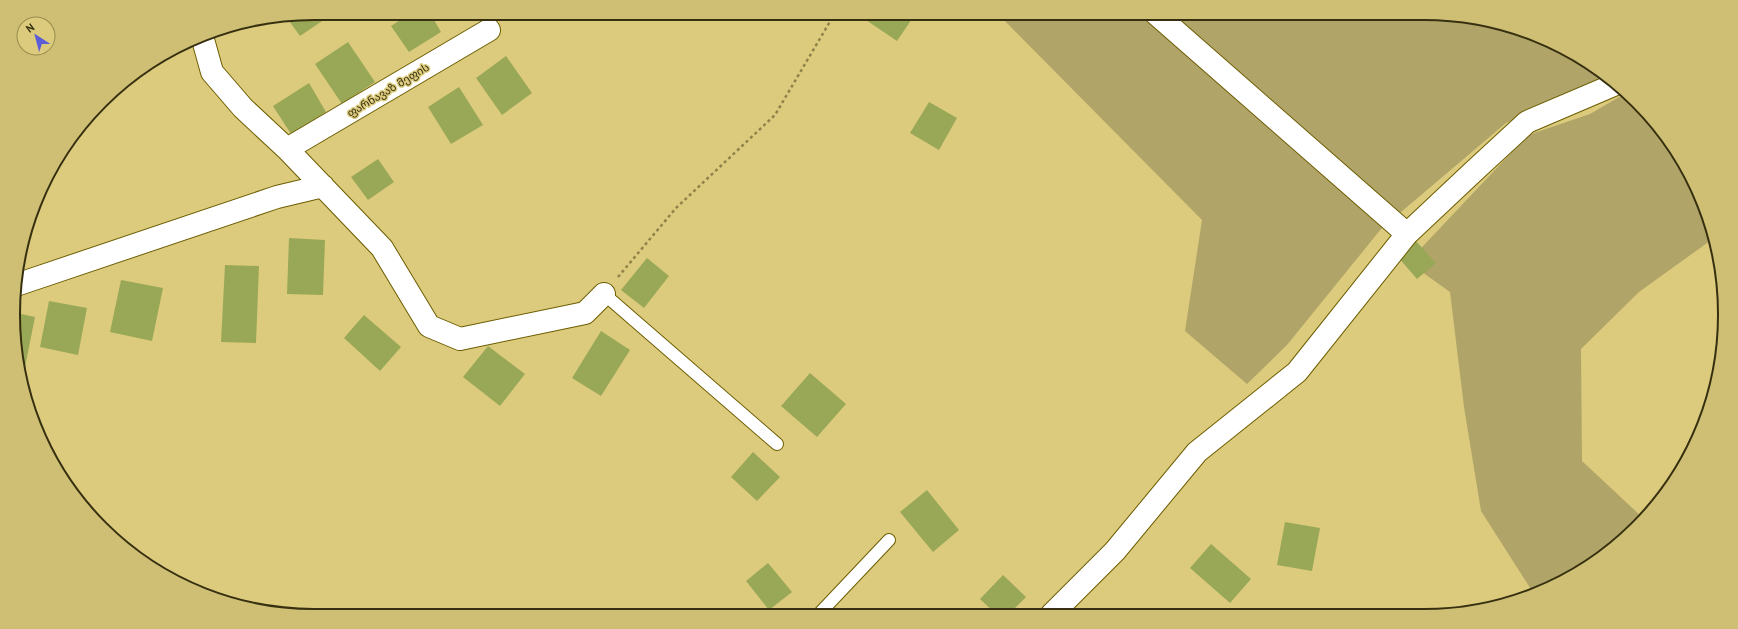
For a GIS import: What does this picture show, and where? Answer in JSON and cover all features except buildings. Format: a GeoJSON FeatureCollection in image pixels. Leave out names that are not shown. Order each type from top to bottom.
{"type":"FeatureCollection","features":[{"type":"Feature","properties":{"kind":"street"},"geometry":{"type":"LineString","coordinates":[[1163,20],[1407,234]]}},
{"type":"Feature","properties":{"kind":"street","name":"ფარნავაზ მეფის"},"geometry":{"type":"LineString","coordinates":[[287,149],[489,30]]}},
{"type":"Feature","properties":{"kind":"street"},"geometry":{"type":"LineString","coordinates":[[204,41],[212,72],[243,108],[287,149],[382,248],[429,326],[460,339],[585,313],[604,294]]}},
{"type":"Feature","properties":{"kind":"street"},"geometry":{"type":"LineString","coordinates":[[1057,609],[1115,551],[1197,452],[1297,372],[1407,234],[1527,122],[1610,87]]}},
{"type":"Feature","properties":{"kind":"street"},"geometry":{"type":"LineString","coordinates":[[22,282],[277,197],[323,186]]}},
{"type":"Feature","properties":{"kind":"lane"},"geometry":{"type":"LineString","coordinates":[[604,294],[777,444]]}},
{"type":"Feature","properties":{"kind":"lane"},"geometry":{"type":"LineString","coordinates":[[824,609],[889,540]]}},
{"type":"Feature","properties":{"kind":"path"},"geometry":{"type":"LineString","coordinates":[[604,294],[676,208],[775,115],[831,20]]}},
{"type":"Feature","properties":{"kind":"shaded area"},"geometry":{"type":"Polygon","coordinates":[[[1004,20],[1443,21],[1500,30],[1536,42],[1571,59],[1604,82],[1506,123],[1381,229],[1287,345],[1247,384],[1185,331],[1202,220],[1004,20]]]}},
{"type":"Feature","properties":{"kind":"shaded area"},"geometry":{"type":"Polygon","coordinates":[[[1621,96],[1632,106],[1657,135],[1679,167],[1696,202],[1709,242],[1639,292],[1581,349],[1582,461],[1640,515],[1618,536],[1571,570],[1531,589],[1481,511],[1464,407],[1450,292],[1408,262],[1528,135],[1590,114],[1621,96]]]}}]}
